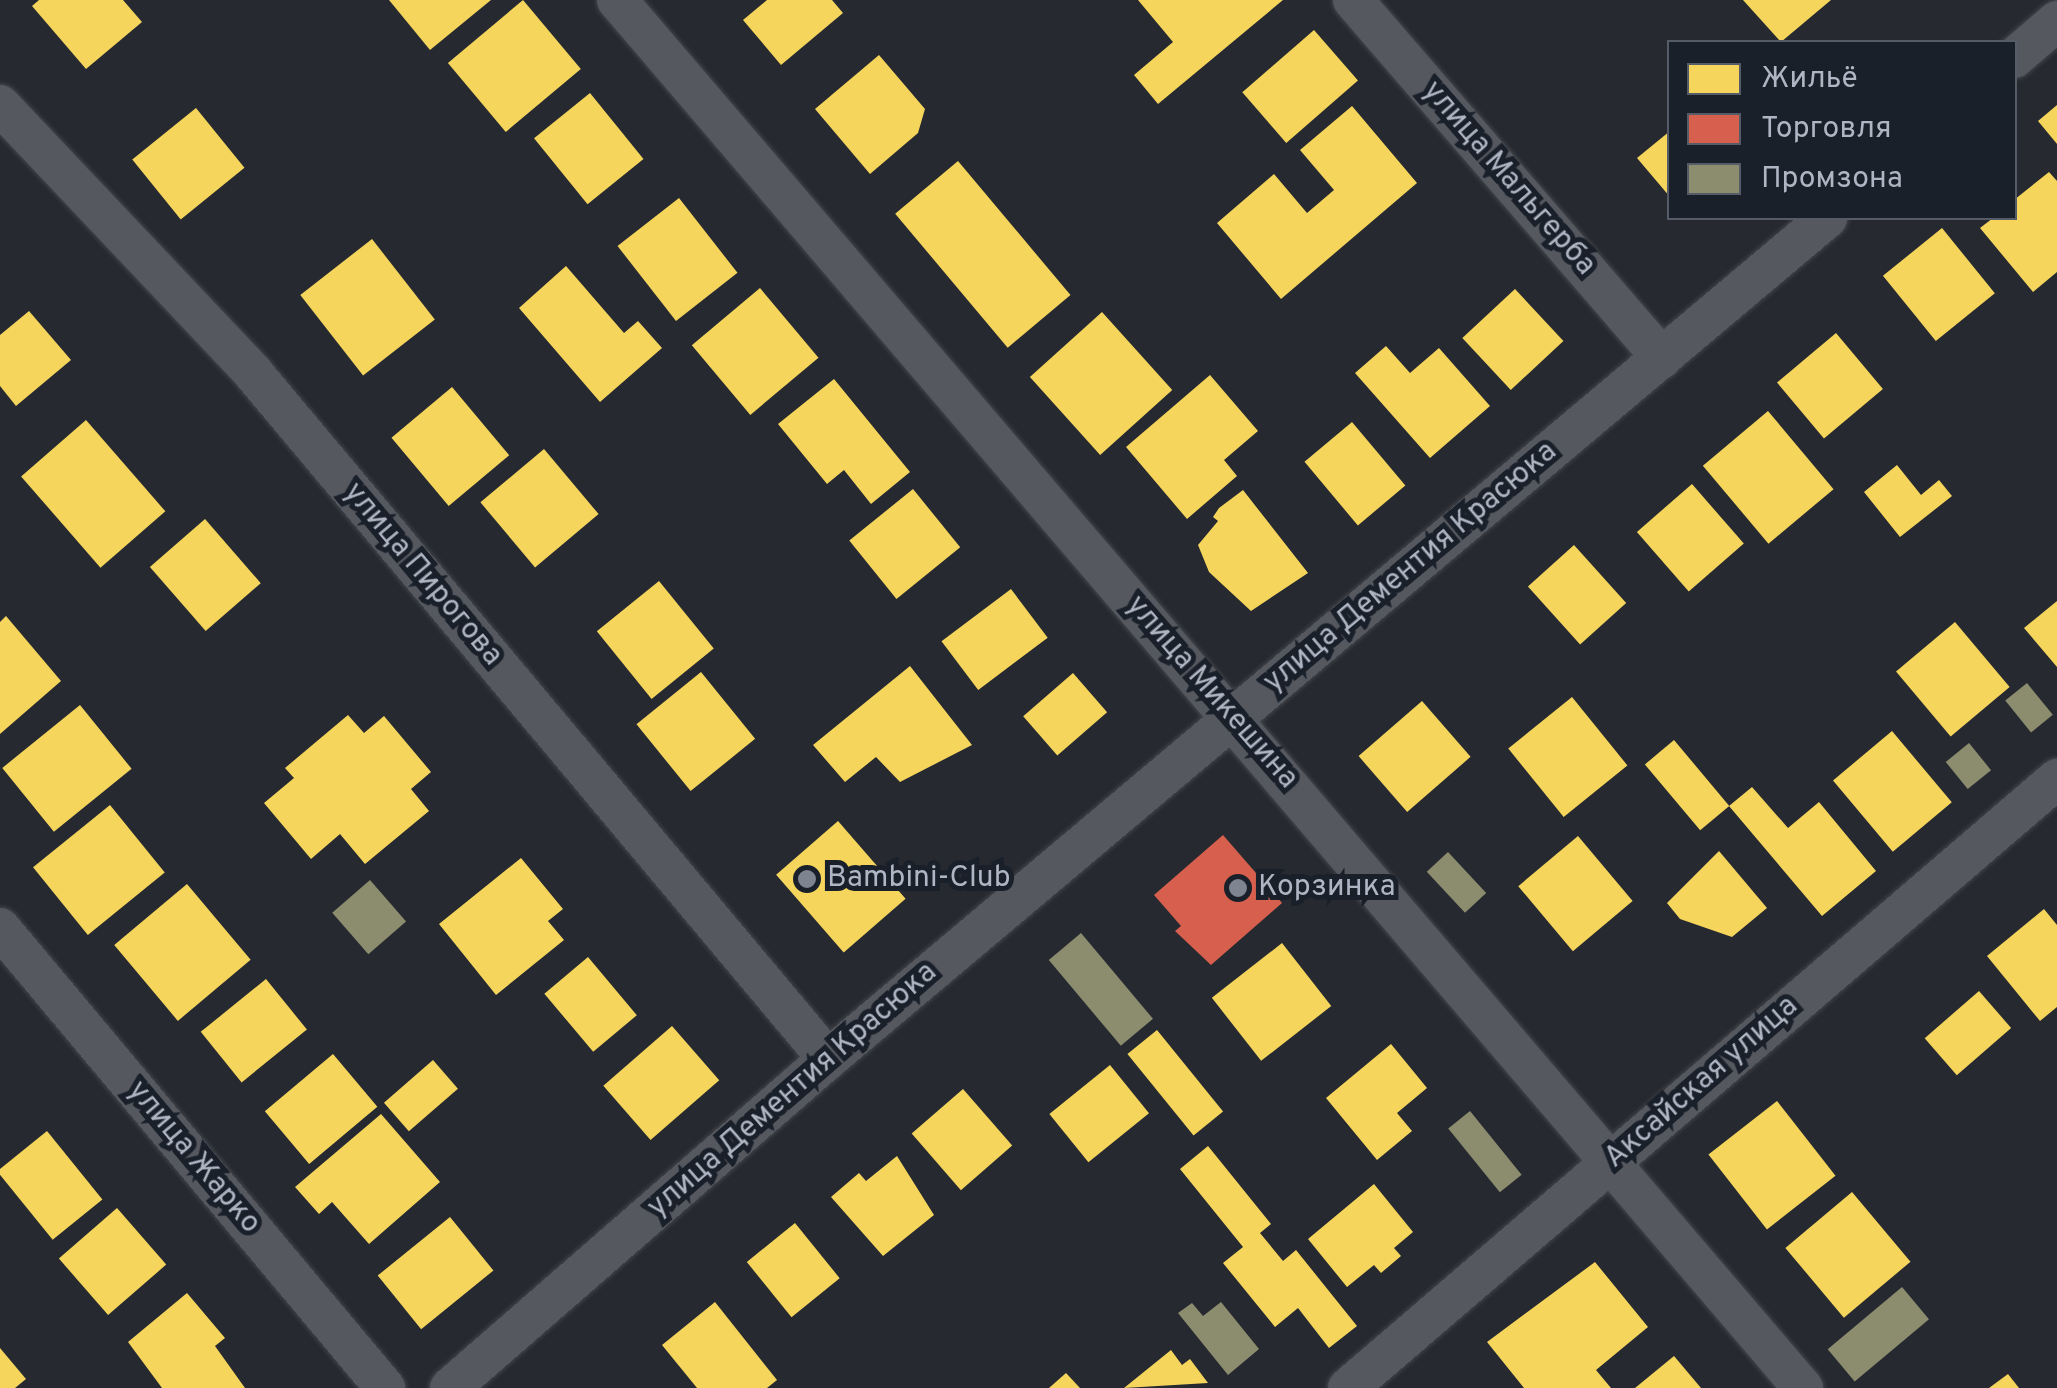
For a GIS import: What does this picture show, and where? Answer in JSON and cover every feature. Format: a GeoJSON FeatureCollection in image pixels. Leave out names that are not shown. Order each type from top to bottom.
{"type":"FeatureCollection","features":[{"type":"Feature","properties":{"kind":"street","name":"улица Микешина"},"geometry":{"type":"LineString","coordinates":[[617,0],[1802,1388]]}},
{"type":"Feature","properties":{"kind":"street","name":"улица Мальгерба"},"geometry":{"type":"LineString","coordinates":[[1353,0],[1662,358]]}},
{"type":"Feature","properties":{"kind":"street"},"geometry":{"type":"LineString","coordinates":[[2017,55],[2057,21]]}},
{"type":"Feature","properties":{"kind":"street","name":"улица Пирогова"},"geometry":{"type":"LineString","coordinates":[[0,104],[254,374],[828,1060]]}},
{"type":"Feature","properties":{"kind":"street","name":"улица Дементия Красюка"},"geometry":{"type":"LineString","coordinates":[[450,1388],[828,1060],[1825,220]]}},
{"type":"Feature","properties":{"kind":"street","name":"Аксайская улица"},"geometry":{"type":"LineString","coordinates":[[1348,1388],[2057,779]]}},
{"type":"Feature","properties":{"kind":"street","name":"улица Жарко"},"geometry":{"type":"LineString","coordinates":[[0,928],[385,1388]]}},
{"type":"Feature","properties":{"kind":"building: Жильё"},"geometry":{"type":"Polygon","coordinates":[[[39,0],[123,0],[142,22],[86,69],[32,6],[39,0]]]}},
{"type":"Feature","properties":{"kind":"building: Жильё"},"geometry":{"type":"Polygon","coordinates":[[[389,0],[491,0],[430,50],[389,0]]]}},
{"type":"Feature","properties":{"kind":"building: Жильё"},"geometry":{"type":"Polygon","coordinates":[[[523,0],[581,69],[506,132],[448,63],[523,0]]]}},
{"type":"Feature","properties":{"kind":"building: Жильё"},"geometry":{"type":"Polygon","coordinates":[[[767,0],[832,0],[843,13],[781,65],[743,20],[767,0]]]}},
{"type":"Feature","properties":{"kind":"building: Жильё"},"geometry":{"type":"Polygon","coordinates":[[[1138,0],[1283,0],[1158,104],[1134,75],[1173,42],[1138,0]]]}},
{"type":"Feature","properties":{"kind":"building: Жильё"},"geometry":{"type":"Polygon","coordinates":[[[1743,0],[1831,0],[1783,40],[1743,0]]]}},
{"type":"Feature","properties":{"kind":"building: Жильё"},"geometry":{"type":"Polygon","coordinates":[[[1314,30],[1358,81],[1286,143],[1242,92],[1314,30]]]}},
{"type":"Feature","properties":{"kind":"building: Жильё"},"geometry":{"type":"Polygon","coordinates":[[[879,55],[925,109],[918,133],[870,174],[815,109],[879,55]]]}},
{"type":"Feature","properties":{"kind":"building: Жильё"},"geometry":{"type":"Polygon","coordinates":[[[590,93],[643,159],[588,204],[534,138],[590,93]]]}},
{"type":"Feature","properties":{"kind":"building: Жильё"},"geometry":{"type":"Polygon","coordinates":[[[2057,105],[2057,144],[2038,121],[2057,105]]]}},
{"type":"Feature","properties":{"kind":"building: Жильё"},"geometry":{"type":"Polygon","coordinates":[[[1352,106],[1417,183],[1281,299],[1217,223],[1274,174],[1307,213],[1334,190],[1300,150],[1352,106]]]}},
{"type":"Feature","properties":{"kind":"building: Жильё"},"geometry":{"type":"Polygon","coordinates":[[[196,108],[244,168],[181,219],[132,160],[196,108]]]}},
{"type":"Feature","properties":{"kind":"building: Жильё"},"geometry":{"type":"Polygon","coordinates":[[[1667,133],[1667,193],[1637,158],[1667,133]]]}},
{"type":"Feature","properties":{"kind":"building: Жильё"},"geometry":{"type":"Polygon","coordinates":[[[958,161],[1070,295],[1008,348],[895,214],[958,161]]]}},
{"type":"Feature","properties":{"kind":"building: Жильё"},"geometry":{"type":"Polygon","coordinates":[[[2049,172],[2057,181],[2057,272],[2033,292],[1980,228],[1990,220],[2017,220],[2017,198],[2049,172]]]}},
{"type":"Feature","properties":{"kind":"building: Жильё"},"geometry":{"type":"Polygon","coordinates":[[[679,198],[737,273],[676,321],[618,246],[679,198]]]}},
{"type":"Feature","properties":{"kind":"building: Жильё"},"geometry":{"type":"Polygon","coordinates":[[[1942,228],[1995,293],[1936,341],[1883,276],[1942,228]]]}},
{"type":"Feature","properties":{"kind":"building: Жильё"},"geometry":{"type":"Polygon","coordinates":[[[372,239],[435,319],[363,375],[300,295],[372,239]]]}},
{"type":"Feature","properties":{"kind":"building: Жильё"},"geometry":{"type":"Polygon","coordinates":[[[566,266],[624,333],[638,321],[662,348],[600,402],[519,308],[566,266]]]}},
{"type":"Feature","properties":{"kind":"building: Жильё"},"geometry":{"type":"Polygon","coordinates":[[[760,288],[818,358],[750,415],[692,345],[760,288]]]}},
{"type":"Feature","properties":{"kind":"building: Жильё"},"geometry":{"type":"Polygon","coordinates":[[[1515,289],[1563,341],[1511,390],[1462,338],[1515,289]]]}},
{"type":"Feature","properties":{"kind":"building: Жильё"},"geometry":{"type":"Polygon","coordinates":[[[29,311],[71,360],[16,406],[0,386],[0,335],[29,311]]]}},
{"type":"Feature","properties":{"kind":"building: Жильё"},"geometry":{"type":"Polygon","coordinates":[[[1102,312],[1172,390],[1100,455],[1030,377],[1102,312]]]}},
{"type":"Feature","properties":{"kind":"building: Жильё"},"geometry":{"type":"Polygon","coordinates":[[[1836,333],[1883,389],[1824,438],[1777,382],[1836,333]]]}},
{"type":"Feature","properties":{"kind":"building: Жильё"},"geometry":{"type":"Polygon","coordinates":[[[1386,346],[1410,373],[1439,348],[1490,406],[1430,458],[1355,373],[1386,346]]]}},
{"type":"Feature","properties":{"kind":"building: Жильё"},"geometry":{"type":"Polygon","coordinates":[[[1210,375],[1258,431],[1224,460],[1237,476],[1187,519],[1126,447],[1210,375]]]}},
{"type":"Feature","properties":{"kind":"building: Жильё"},"geometry":{"type":"Polygon","coordinates":[[[834,379],[910,472],[871,504],[844,470],[827,484],[778,424],[834,379]]]}},
{"type":"Feature","properties":{"kind":"building: Жильё"},"geometry":{"type":"Polygon","coordinates":[[[452,387],[509,455],[449,506],[391,438],[452,387]]]}},
{"type":"Feature","properties":{"kind":"building: Жильё"},"geometry":{"type":"Polygon","coordinates":[[[1768,411],[1834,489],[1768,544],[1703,466],[1768,411]]]}},
{"type":"Feature","properties":{"kind":"building: Жильё"},"geometry":{"type":"Polygon","coordinates":[[[86,420],[165,511],[100,568],[21,476],[86,420]]]}},
{"type":"Feature","properties":{"kind":"building: Жильё"},"geometry":{"type":"Polygon","coordinates":[[[1352,422],[1405,486],[1358,525],[1305,462],[1352,422]]]}},
{"type":"Feature","properties":{"kind":"building: Жильё"},"geometry":{"type":"Polygon","coordinates":[[[544,449],[599,514],[535,567],[480,502],[544,449]]]}},
{"type":"Feature","properties":{"kind":"building: Жильё"},"geometry":{"type":"Polygon","coordinates":[[[1897,465],[1921,495],[1939,480],[1952,496],[1900,537],[1864,492],[1897,465]]]}},
{"type":"Feature","properties":{"kind":"building: Жильё"},"geometry":{"type":"Polygon","coordinates":[[[1692,484],[1744,544],[1689,592],[1637,532],[1692,484]]]}},
{"type":"Feature","properties":{"kind":"building: Жильё"},"geometry":{"type":"Polygon","coordinates":[[[913,489],[960,547],[896,599],[849,541],[913,489]]]}},
{"type":"Feature","properties":{"kind":"building: Жильё"},"geometry":{"type":"Polygon","coordinates":[[[1243,490],[1308,573],[1251,611],[1209,572],[1198,545],[1218,521],[1213,517],[1219,508],[1243,490]]]}},
{"type":"Feature","properties":{"kind":"building: Жильё"},"geometry":{"type":"Polygon","coordinates":[[[205,519],[261,583],[206,631],[150,567],[205,519]]]}},
{"type":"Feature","properties":{"kind":"building: Жильё"},"geometry":{"type":"Polygon","coordinates":[[[1574,545],[1626,603],[1580,644],[1528,586],[1574,545]]]}},
{"type":"Feature","properties":{"kind":"building: Жильё"},"geometry":{"type":"Polygon","coordinates":[[[659,581],[714,649],[652,699],[597,631],[659,581]]]}},
{"type":"Feature","properties":{"kind":"building: Жильё"},"geometry":{"type":"Polygon","coordinates":[[[1011,589],[1048,638],[978,690],[942,641],[1011,589]]]}},
{"type":"Feature","properties":{"kind":"building: Жильё"},"geometry":{"type":"Polygon","coordinates":[[[2057,601],[2057,667],[2024,628],[2057,601]]]}},
{"type":"Feature","properties":{"kind":"building: Жильё"},"geometry":{"type":"Polygon","coordinates":[[[6,616],[61,681],[0,734],[0,622],[6,616]]]}},
{"type":"Feature","properties":{"kind":"building: Жильё"},"geometry":{"type":"Polygon","coordinates":[[[1955,622],[2010,687],[1951,737],[1896,671],[1955,622]]]}},
{"type":"Feature","properties":{"kind":"building: Жильё"},"geometry":{"type":"Polygon","coordinates":[[[910,666],[972,745],[900,782],[876,757],[845,782],[813,745],[910,666]]]}},
{"type":"Feature","properties":{"kind":"building: Жильё"},"geometry":{"type":"Polygon","coordinates":[[[701,672],[755,739],[691,791],[636,724],[701,672]]]}},
{"type":"Feature","properties":{"kind":"building: Жильё"},"geometry":{"type":"Polygon","coordinates":[[[1073,673],[1107,712],[1057,756],[1023,716],[1073,673]]]}},
{"type":"Feature","properties":{"kind":"building: Жильё"},"geometry":{"type":"Polygon","coordinates":[[[1572,697],[1627,765],[1564,817],[1508,749],[1572,697]]]}},
{"type":"Feature","properties":{"kind":"building: Жильё"},"geometry":{"type":"Polygon","coordinates":[[[1422,701],[1471,757],[1407,812],[1359,756],[1422,701]]]}},
{"type":"Feature","properties":{"kind":"building: Жильё"},"geometry":{"type":"Polygon","coordinates":[[[80,705],[132,769],[54,832],[2,768],[80,705]]]}},
{"type":"Feature","properties":{"kind":"building: Жильё"},"geometry":{"type":"Polygon","coordinates":[[[348,715],[364,733],[384,716],[431,772],[411,789],[429,811],[365,864],[340,834],[311,859],[264,803],[294,778],[285,768],[348,715]]]}},
{"type":"Feature","properties":{"kind":"building: Жильё"},"geometry":{"type":"Polygon","coordinates":[[[1892,731],[1952,802],[1893,852],[1833,780],[1892,731]]]}},
{"type":"Feature","properties":{"kind":"building: Жильё"},"geometry":{"type":"Polygon","coordinates":[[[1674,740],[1729,806],[1700,830],[1645,764],[1674,740]]]}},
{"type":"Feature","properties":{"kind":"building: Жильё"},"geometry":{"type":"Polygon","coordinates":[[[1752,787],[1788,828],[1819,802],[1876,871],[1822,916],[1729,806],[1752,787]]]}},
{"type":"Feature","properties":{"kind":"building: Жильё"},"geometry":{"type":"Polygon","coordinates":[[[110,805],[165,873],[88,935],[33,867],[110,805]]]}},
{"type":"Feature","properties":{"kind":"building: Жильё"},"geometry":{"type":"Polygon","coordinates":[[[838,821],[906,899],[844,953],[776,875],[838,821]]]}},
{"type":"Feature","properties":{"kind":"building: Жильё"},"geometry":{"type":"Polygon","coordinates":[[[1578,836],[1633,901],[1573,951],[1518,886],[1578,836]]]}},
{"type":"Feature","properties":{"kind":"building: Жильё"},"geometry":{"type":"Polygon","coordinates":[[[1719,851],[1767,908],[1732,937],[1680,919],[1667,903],[1719,851]]]}},
{"type":"Feature","properties":{"kind":"building: Жильё"},"geometry":{"type":"Polygon","coordinates":[[[521,858],[563,909],[548,921],[564,940],[496,995],[439,924],[521,858]]]}},
{"type":"Feature","properties":{"kind":"building: Жильё"},"geometry":{"type":"Polygon","coordinates":[[[187,884],[251,960],[178,1021],[114,945],[187,884]]]}},
{"type":"Feature","properties":{"kind":"building: Жильё"},"geometry":{"type":"Polygon","coordinates":[[[2044,909],[2057,925],[2057,1007],[2040,1021],[1987,956],[2044,909]]]}},
{"type":"Feature","properties":{"kind":"building: Жильё"},"geometry":{"type":"Polygon","coordinates":[[[1282,943],[1331,1006],[1261,1061],[1212,998],[1282,943]]]}},
{"type":"Feature","properties":{"kind":"building: Жильё"},"geometry":{"type":"Polygon","coordinates":[[[588,957],[637,1015],[593,1052],[544,994],[588,957]]]}},
{"type":"Feature","properties":{"kind":"building: Жильё"},"geometry":{"type":"Polygon","coordinates":[[[266,979],[307,1030],[242,1082],[201,1032],[266,979]]]}},
{"type":"Feature","properties":{"kind":"building: Жильё"},"geometry":{"type":"Polygon","coordinates":[[[1979,991],[2011,1028],[1957,1075],[1925,1038],[1979,991]]]}},
{"type":"Feature","properties":{"kind":"building: Жильё"},"geometry":{"type":"Polygon","coordinates":[[[672,1026],[719,1080],[651,1140],[603,1086],[672,1026]]]}},
{"type":"Feature","properties":{"kind":"building: Жильё"},"geometry":{"type":"Polygon","coordinates":[[[1157,1030],[1223,1112],[1194,1136],[1127,1054],[1157,1030]]]}},
{"type":"Feature","properties":{"kind":"building: Жильё"},"geometry":{"type":"Polygon","coordinates":[[[1391,1044],[1427,1088],[1397,1113],[1412,1131],[1377,1160],[1326,1098],[1391,1044]]]}},
{"type":"Feature","properties":{"kind":"building: Жильё"},"geometry":{"type":"Polygon","coordinates":[[[333,1054],[377,1107],[309,1164],[265,1111],[333,1054]]]}},
{"type":"Feature","properties":{"kind":"building: Жильё"},"geometry":{"type":"Polygon","coordinates":[[[433,1060],[458,1089],[409,1131],[384,1103],[433,1060]]]}},
{"type":"Feature","properties":{"kind":"building: Жильё"},"geometry":{"type":"Polygon","coordinates":[[[1110,1065],[1149,1113],[1088,1162],[1049,1114],[1110,1065]]]}},
{"type":"Feature","properties":{"kind":"building: Жильё"},"geometry":{"type":"Polygon","coordinates":[[[963,1089],[1012,1146],[961,1190],[912,1134],[963,1089]]]}},
{"type":"Feature","properties":{"kind":"building: Жильё"},"geometry":{"type":"Polygon","coordinates":[[[1777,1101],[1835,1176],[1767,1229],[1708,1155],[1777,1101]]]}},
{"type":"Feature","properties":{"kind":"building: Жильё"},"geometry":{"type":"Polygon","coordinates":[[[381,1114],[440,1182],[369,1244],[332,1202],[319,1214],[295,1187],[381,1114]]]}},
{"type":"Feature","properties":{"kind":"building: Жильё"},"geometry":{"type":"Polygon","coordinates":[[[47,1131],[102,1199],[53,1240],[0,1175],[0,1169],[47,1131]]]}},
{"type":"Feature","properties":{"kind":"building: Жильё"},"geometry":{"type":"Polygon","coordinates":[[[1208,1146],[1271,1224],[1260,1233],[1283,1261],[1296,1250],[1357,1326],[1329,1348],[1298,1308],[1275,1327],[1223,1263],[1243,1247],[1180,1169],[1208,1146]]]}},
{"type":"Feature","properties":{"kind":"building: Жильё"},"geometry":{"type":"Polygon","coordinates":[[[897,1156],[934,1215],[883,1256],[831,1197],[859,1173],[866,1181],[897,1156]]]}},
{"type":"Feature","properties":{"kind":"building: Жильё"},"geometry":{"type":"Polygon","coordinates":[[[1374,1184],[1413,1232],[1394,1248],[1401,1256],[1381,1273],[1374,1265],[1347,1287],[1308,1239],[1374,1184]]]}},
{"type":"Feature","properties":{"kind":"building: Жильё"},"geometry":{"type":"Polygon","coordinates":[[[1852,1192],[1910,1262],[1844,1318],[1785,1248],[1852,1192]]]}},
{"type":"Feature","properties":{"kind":"building: Жильё"},"geometry":{"type":"Polygon","coordinates":[[[117,1208],[166,1265],[108,1315],[59,1259],[117,1208]]]}},
{"type":"Feature","properties":{"kind":"building: Жильё"},"geometry":{"type":"Polygon","coordinates":[[[450,1217],[493,1271],[421,1329],[378,1276],[450,1217]]]}},
{"type":"Feature","properties":{"kind":"building: Жильё"},"geometry":{"type":"Polygon","coordinates":[[[795,1223],[840,1278],[791,1317],[747,1262],[795,1223]]]}},
{"type":"Feature","properties":{"kind":"building: Жильё"},"geometry":{"type":"Polygon","coordinates":[[[1595,1262],[1648,1327],[1596,1370],[1611,1388],[1524,1388],[1487,1342],[1595,1262]]]}},
{"type":"Feature","properties":{"kind":"building: Жильё"},"geometry":{"type":"Polygon","coordinates":[[[187,1293],[225,1338],[215,1346],[245,1388],[162,1388],[128,1342],[187,1293]]]}},
{"type":"Feature","properties":{"kind":"building: Жильё"},"geometry":{"type":"Polygon","coordinates":[[[715,1302],[777,1380],[767,1388],[697,1388],[662,1345],[715,1302]]]}},
{"type":"Feature","properties":{"kind":"building: Жильё"},"geometry":{"type":"Polygon","coordinates":[[[0,1348],[26,1379],[15,1388],[0,1388],[0,1348]]]}},
{"type":"Feature","properties":{"kind":"building: Жильё"},"geometry":{"type":"Polygon","coordinates":[[[1171,1350],[1182,1365],[1190,1359],[1208,1383],[1124,1388],[1171,1350]]]}},
{"type":"Feature","properties":{"kind":"building: Жильё"},"geometry":{"type":"Polygon","coordinates":[[[1674,1356],[1701,1388],[1635,1388],[1674,1356]]]}},
{"type":"Feature","properties":{"kind":"building: Жильё"},"geometry":{"type":"Polygon","coordinates":[[[1066,1373],[1080,1388],[1049,1388],[1066,1373]]]}},
{"type":"Feature","properties":{"kind":"building: Жильё"},"geometry":{"type":"Polygon","coordinates":[[[2008,1374],[2019,1388],[1989,1388],[2008,1374]]]}},
{"type":"Feature","properties":{"kind":"building: Торговля"},"geometry":{"type":"Polygon","coordinates":[[[1223,835],[1282,903],[1211,965],[1175,931],[1181,926],[1154,895],[1223,835]]]}},
{"type":"Feature","properties":{"kind":"building: Промзона"},"geometry":{"type":"Polygon","coordinates":[[[2027,683],[2053,715],[2031,732],[2005,701],[2027,683]]]}},
{"type":"Feature","properties":{"kind":"building: Промзона"},"geometry":{"type":"Polygon","coordinates":[[[1969,743],[1991,770],[1968,789],[1946,762],[1969,743]]]}},
{"type":"Feature","properties":{"kind":"building: Промзона"},"geometry":{"type":"Polygon","coordinates":[[[1448,852],[1486,893],[1465,913],[1427,872],[1448,852]]]}},
{"type":"Feature","properties":{"kind":"building: Промзона"},"geometry":{"type":"Polygon","coordinates":[[[370,880],[406,922],[368,954],[332,913],[370,880]]]}},
{"type":"Feature","properties":{"kind":"building: Промзона"},"geometry":{"type":"Polygon","coordinates":[[[1081,933],[1153,1019],[1121,1046],[1049,960],[1081,933]]]}},
{"type":"Feature","properties":{"kind":"building: Промзона"},"geometry":{"type":"Polygon","coordinates":[[[1470,1111],[1522,1175],[1500,1192],[1448,1129],[1470,1111]]]}},
{"type":"Feature","properties":{"kind":"building: Промзона"},"geometry":{"type":"Polygon","coordinates":[[[1902,1287],[1929,1319],[1855,1382],[1828,1349],[1902,1287]]]}},
{"type":"Feature","properties":{"kind":"building: Промзона"},"geometry":{"type":"Polygon","coordinates":[[[1221,1302],[1259,1349],[1228,1375],[1178,1313],[1192,1303],[1203,1316],[1221,1302]]]}},
{"type":"Feature","properties":{"kind":"place","name":"Bambini-Club"},"geometry":{"type":"Point","coordinates":[807,879]}},
{"type":"Feature","properties":{"kind":"place","name":"Корзинка"},"geometry":{"type":"Point","coordinates":[1238,888]}}]}
